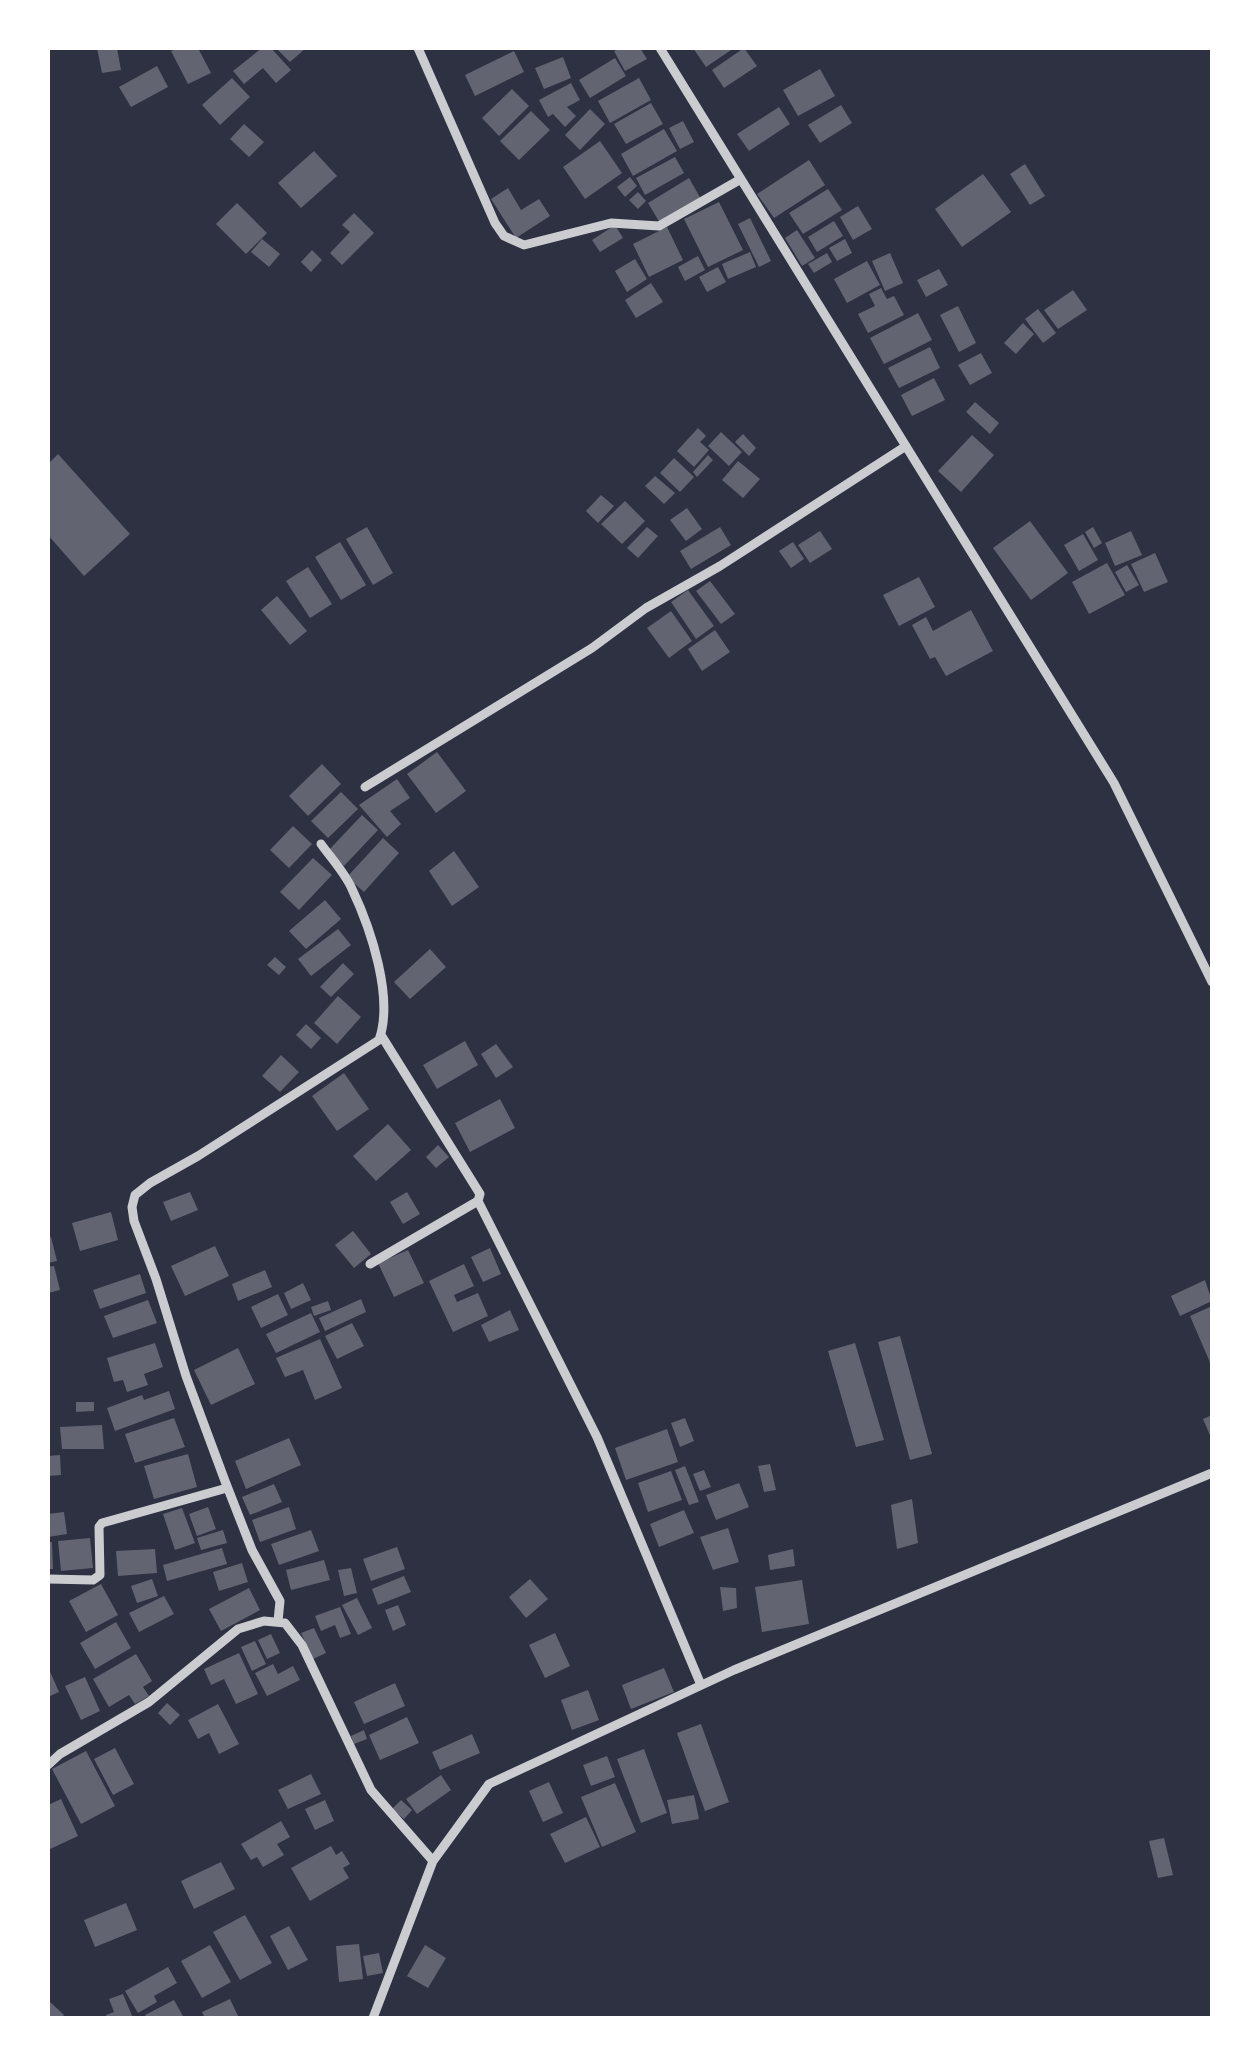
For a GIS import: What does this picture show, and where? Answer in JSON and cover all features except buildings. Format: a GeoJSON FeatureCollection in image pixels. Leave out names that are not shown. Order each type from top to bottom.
{"type":"FeatureCollection","features":[{"type":"Feature","properties":{"kind":"street"},"geometry":{"type":"LineString","coordinates":[[418,48],[496,223],[515,244],[612,223],[659,226],[741,179]]}},
{"type":"Feature","properties":{"kind":"street"},"geometry":{"type":"LineString","coordinates":[[660,48],[1114,783],[1212,982]]}},
{"type":"Feature","properties":{"kind":"street"},"geometry":{"type":"LineString","coordinates":[[365,787],[592,648],[646,608],[720,566],[906,446]]}},
{"type":"Feature","properties":{"kind":"street"},"geometry":{"type":"LineString","coordinates":[[278,1621],[280,1601],[252,1550],[227,1488],[134,1220],[135,1196],[150,1182],[372,1046],[381,1035],[384,1026],[379,964],[352,887],[321,844]]}},
{"type":"Feature","properties":{"kind":"street"},"geometry":{"type":"LineString","coordinates":[[381,1035],[480,1194],[478,1201],[597,1437],[701,1685]]}},
{"type":"Feature","properties":{"kind":"street"},"geometry":{"type":"LineString","coordinates":[[370,1264],[478,1201]]}},
{"type":"Feature","properties":{"kind":"street"},"geometry":{"type":"LineString","coordinates":[[372,2018],[433,1861],[489,1784],[701,1685],[1212,1472]]}},
{"type":"Feature","properties":{"kind":"street"},"geometry":{"type":"LineString","coordinates":[[48,1580],[93,1580],[100,1575],[102,1523],[227,1488]]}},
{"type":"Feature","properties":{"kind":"street"},"geometry":{"type":"LineString","coordinates":[[48,1765],[149,1702],[238,1629],[278,1621],[285,1623],[302,1645],[371,1790],[433,1861]]}}]}
